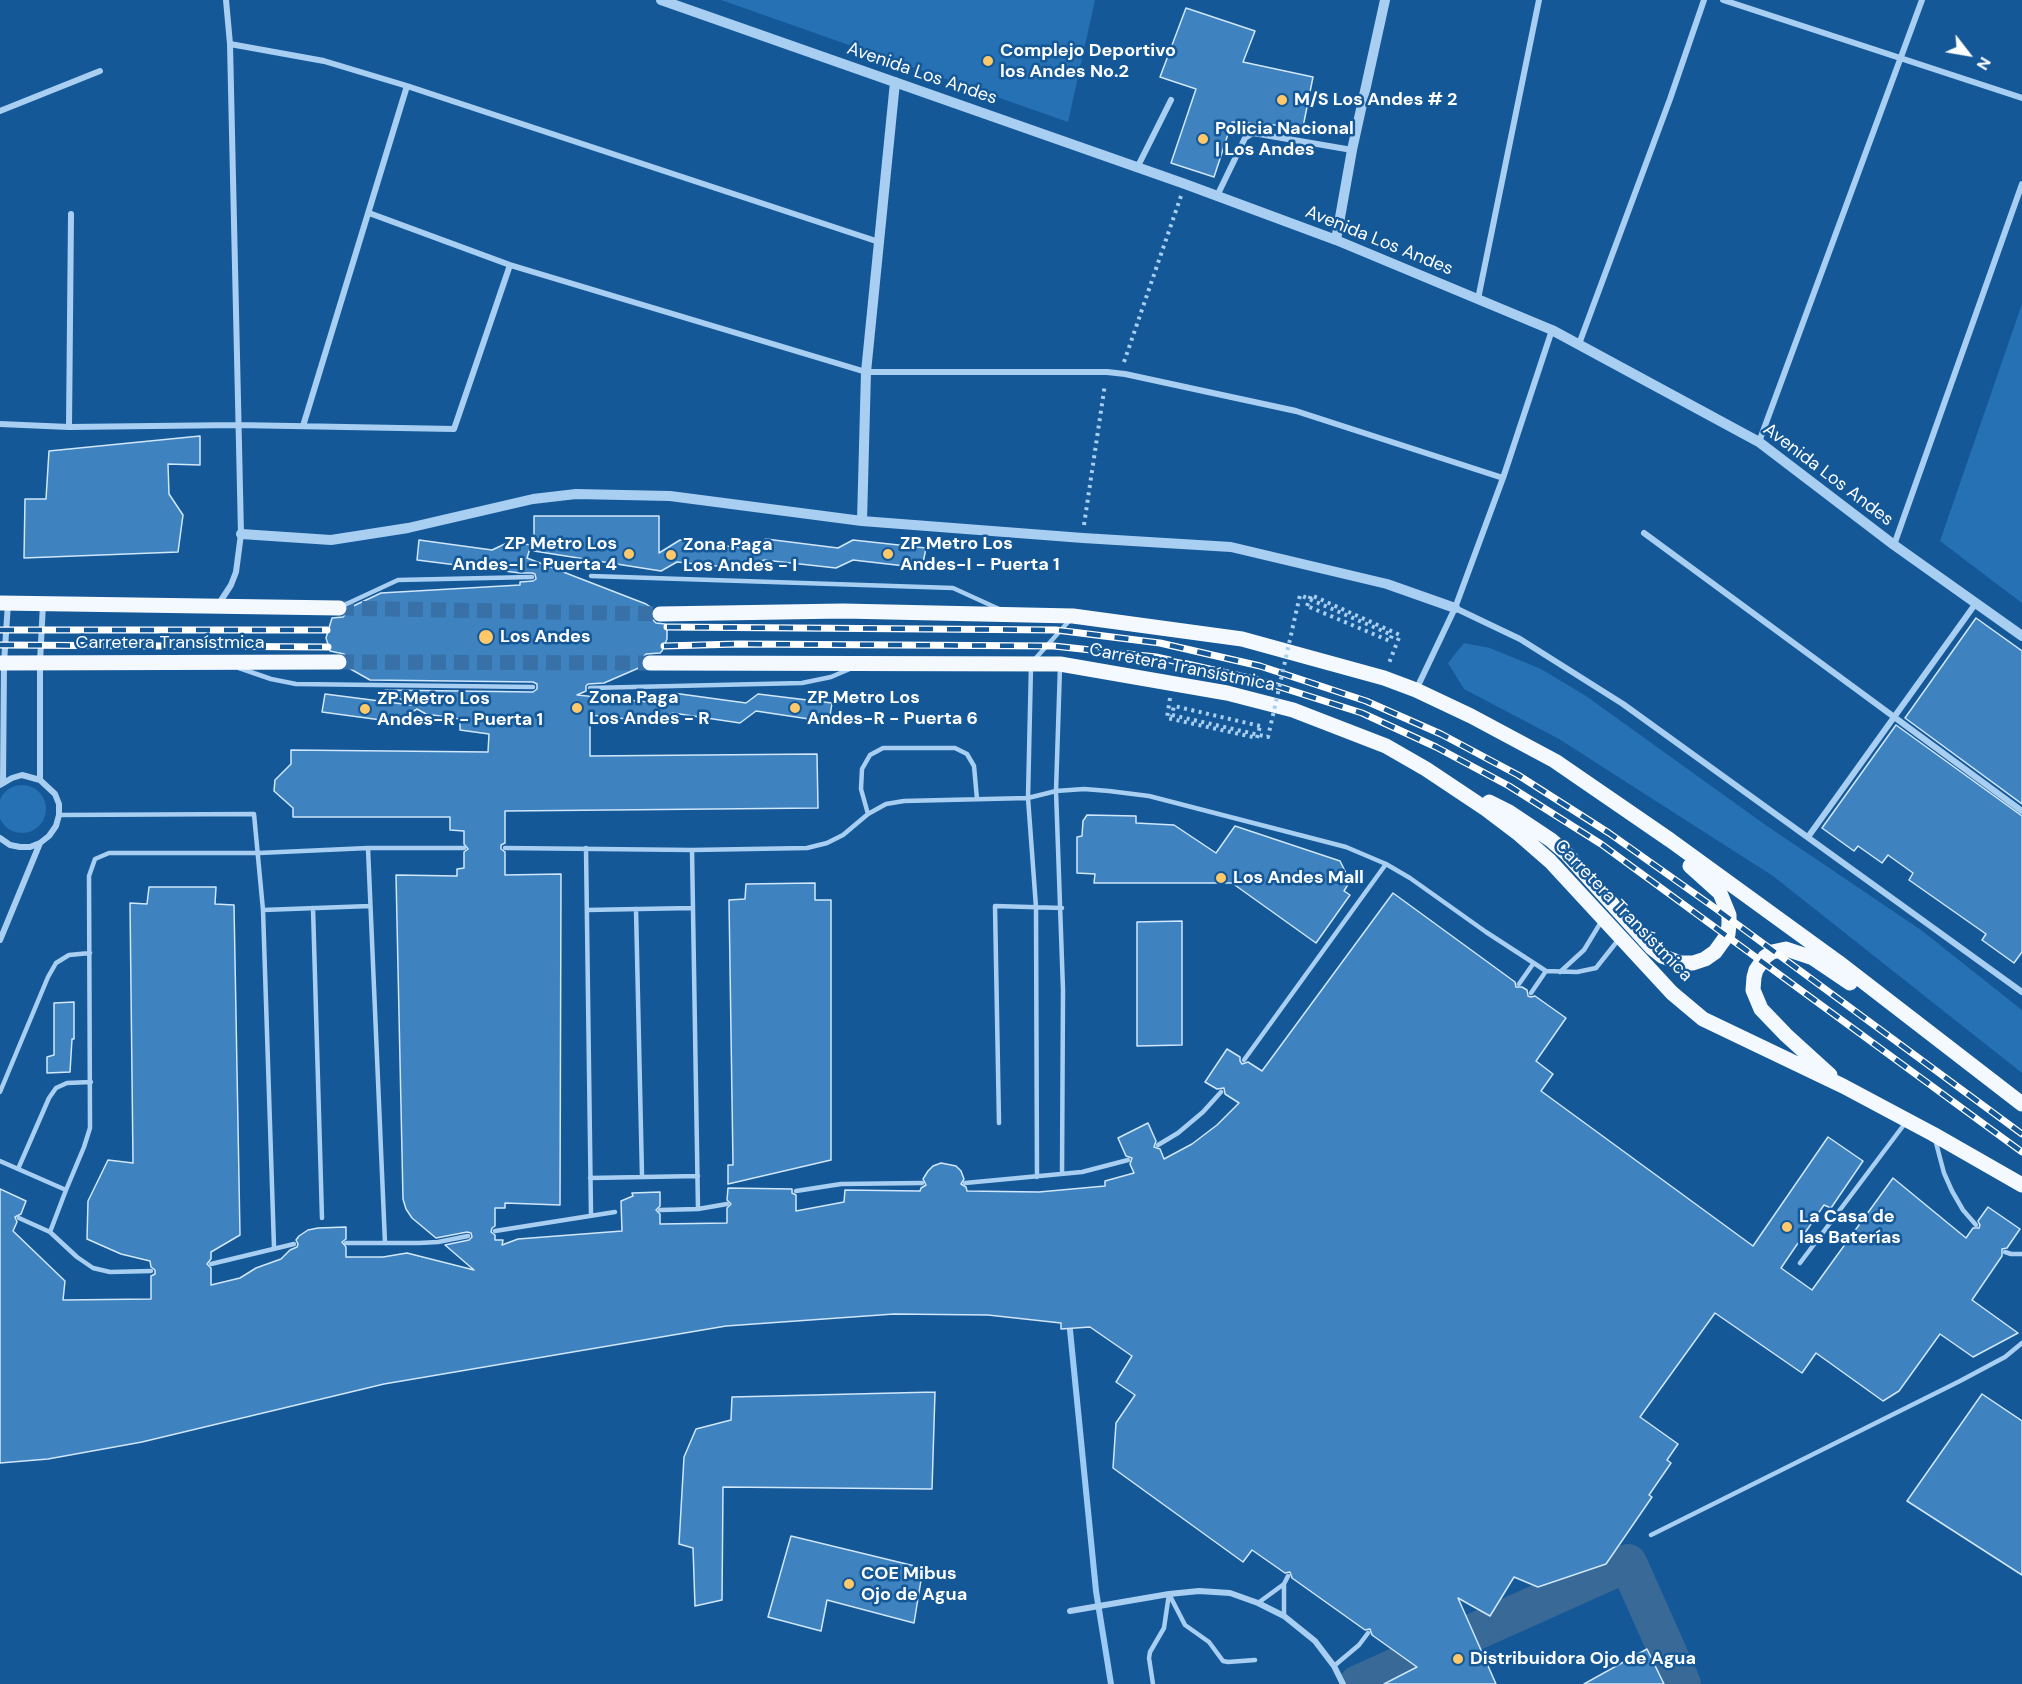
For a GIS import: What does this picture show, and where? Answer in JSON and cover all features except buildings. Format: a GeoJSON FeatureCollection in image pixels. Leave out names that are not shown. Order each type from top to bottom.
{"type":"FeatureCollection","features":[{"type":"Feature","properties":{"kind":"main road","name":"Carretera Transístmica"},"geometry":{"type":"LineString","coordinates":[[4,603],[339,608]]}},
{"type":"Feature","properties":{"kind":"main road","name":"Carretera Transístmica"},"geometry":{"type":"LineString","coordinates":[[660,614],[843,611],[1073,616],[1242,639],[1384,678],[1416,690],[1471,716],[1555,761],[1820,948],[2022,1104]]}},
{"type":"Feature","properties":{"kind":"main road","name":"Carretera Transístmica"},"geometry":{"type":"LineString","coordinates":[[2,663],[339,662]]}},
{"type":"Feature","properties":{"kind":"main road","name":"Carretera Transístmica"},"geometry":{"type":"LineString","coordinates":[[650,663],[1060,664],[1227,693],[1293,710],[1386,746],[1486,808],[1550,861],[1672,993],[1703,1019],[1843,1086],[2022,1185]]}},
{"type":"Feature","properties":{"kind":"main road"},"geometry":{"type":"LineString","coordinates":[[1433,774],[1509,812],[1551,840],[1566,853],[1662,956],[1680,963],[1693,963],[1705,959],[1714,952],[1728,934],[1729,915],[1720,893],[1701,875],[1555,761]]}},
{"type":"Feature","properties":{"kind":"main road"},"geometry":{"type":"LineString","coordinates":[[1843,1086],[1770,1020],[1756,999],[1753,983],[1756,970],[1765,957],[1772,952],[1786,949],[1813,958],[1965,1060]]}},
{"type":"Feature","properties":{"kind":"street"},"geometry":{"type":"LineString","coordinates":[[217,605],[231,585],[236,572],[240,534],[230,44],[226,0]]}},
{"type":"Feature","properties":{"kind":"street","name":"Avenida Los Andes"},"geometry":{"type":"LineString","coordinates":[[661,0],[1185,184],[1336,240],[1552,330],[1759,442],[1894,545],[2022,636]]}},
{"type":"Feature","properties":{"kind":"street"},"geometry":{"type":"LineString","coordinates":[[1336,240],[1352,150],[1385,0]]}},
{"type":"Feature","properties":{"kind":"street"},"geometry":{"type":"LineString","coordinates":[[1478,300],[1539,0]]}},
{"type":"Feature","properties":{"kind":"street"},"geometry":{"type":"LineString","coordinates":[[1579,344],[1670,99],[1704,0]]}},
{"type":"Feature","properties":{"kind":"street"},"geometry":{"type":"LineString","coordinates":[[1723,0],[2022,99]]}},
{"type":"Feature","properties":{"kind":"street"},"geometry":{"type":"LineString","coordinates":[[1759,442],[1922,0]]}},
{"type":"Feature","properties":{"kind":"street"},"geometry":{"type":"LineString","coordinates":[[230,44],[324,61],[407,86],[879,242]]}},
{"type":"Feature","properties":{"kind":"street"},"geometry":{"type":"LineString","coordinates":[[0,111],[100,71]]}},
{"type":"Feature","properties":{"kind":"street"},"geometry":{"type":"LineString","coordinates":[[862,521],[866,372],[895,82]]}},
{"type":"Feature","properties":{"kind":"street"},"geometry":{"type":"LineString","coordinates":[[303,426],[407,86]]}},
{"type":"Feature","properties":{"kind":"street"},"geometry":{"type":"LineString","coordinates":[[1137,168],[1171,100]]}},
{"type":"Feature","properties":{"kind":"street"},"geometry":{"type":"LineString","coordinates":[[1217,196],[1245,138],[1253,133],[1352,150]]}},
{"type":"Feature","properties":{"kind":"street"},"geometry":{"type":"LineString","coordinates":[[1894,545],[2022,184]]}},
{"type":"Feature","properties":{"kind":"street"},"geometry":{"type":"LineString","coordinates":[[369,213],[510,265],[866,372],[1120,373],[1296,411],[1503,478]]}},
{"type":"Feature","properties":{"kind":"street"},"geometry":{"type":"LineString","coordinates":[[69,427],[71,214]]}},
{"type":"Feature","properties":{"kind":"street"},"geometry":{"type":"LineString","coordinates":[[0,424],[69,427],[237,425],[454,429],[510,265]]}},
{"type":"Feature","properties":{"kind":"street"},"geometry":{"type":"LineString","coordinates":[[1416,690],[1455,608],[1503,478],[1552,330]]}},
{"type":"Feature","properties":{"kind":"street"},"geometry":{"type":"LineString","coordinates":[[240,534],[331,540],[408,528],[533,499],[576,494],[670,496],[862,521],[1231,547],[1387,584],[1455,608],[1520,639],[1623,704],[2022,992]]}},
{"type":"Feature","properties":{"kind":"street"},"geometry":{"type":"LineString","coordinates":[[1644,533],[2022,811]]}},
{"type":"Feature","properties":{"kind":"street"},"geometry":{"type":"LineString","coordinates":[[0,840],[20,847],[30,847],[40,843],[56,826],[59,815],[59,804],[55,794],[40,780],[22,776],[2,784],[4,603]]}},
{"type":"Feature","properties":{"kind":"street"},"geometry":{"type":"LineString","coordinates":[[40,780],[40,662],[43,603]]}},
{"type":"Feature","properties":{"kind":"street"},"geometry":{"type":"LineString","coordinates":[[1808,837],[1976,603]]}},
{"type":"Feature","properties":{"kind":"street"},"geometry":{"type":"LineString","coordinates":[[0,940],[40,843]]}},
{"type":"Feature","properties":{"kind":"street"},"geometry":{"type":"LineString","coordinates":[[1074,1611],[1169,1594],[1199,1591],[1230,1593],[1284,1616],[1315,1641],[1335,1666],[1342,1682]]}},
{"type":"Feature","properties":{"kind":"lane"},"geometry":{"type":"LineString","coordinates":[[591,576],[953,588],[1013,615]]}},
{"type":"Feature","properties":{"kind":"lane"},"geometry":{"type":"LineString","coordinates":[[339,608],[398,580],[532,577]]}},
{"type":"Feature","properties":{"kind":"lane"},"geometry":{"type":"LineString","coordinates":[[1037,1176],[1036,907],[1028,798],[1032,663],[1073,616]]}},
{"type":"Feature","properties":{"kind":"lane"},"geometry":{"type":"LineString","coordinates":[[222,663],[271,679],[296,684],[533,687]]}},
{"type":"Feature","properties":{"kind":"lane"},"geometry":{"type":"LineString","coordinates":[[590,688],[802,683],[831,677],[864,663]]}},
{"type":"Feature","properties":{"kind":"lane"},"geometry":{"type":"LineString","coordinates":[[1060,664],[1056,791],[1064,1012],[1062,1174]]}},
{"type":"Feature","properties":{"kind":"lane"},"geometry":{"type":"LineString","coordinates":[[868,814],[861,789],[862,769],[870,755],[883,748],[955,748],[967,754],[974,766],[977,799]]}},
{"type":"Feature","properties":{"kind":"lane"},"geometry":{"type":"LineString","coordinates":[[505,848],[807,848],[827,843],[843,835],[868,814],[886,804],[904,801],[1028,798],[1056,791],[1084,789],[1149,796],[1346,847],[1386,864],[1410,878],[1546,971],[1577,972],[1596,968],[1621,937]]}},
{"type":"Feature","properties":{"kind":"lane"},"geometry":{"type":"LineString","coordinates":[[59,815],[254,814],[263,910],[274,1247]]}},
{"type":"Feature","properties":{"kind":"lane"},"geometry":{"type":"LineString","coordinates":[[368,848],[386,1243]]}},
{"type":"Feature","properties":{"kind":"lane"},"geometry":{"type":"LineString","coordinates":[[50,1232],[90,1128],[89,876],[95,859],[109,853],[259,853],[368,848],[464,848]]}},
{"type":"Feature","properties":{"kind":"lane"},"geometry":{"type":"LineString","coordinates":[[586,848],[591,1215]]}},
{"type":"Feature","properties":{"kind":"lane"},"geometry":{"type":"LineString","coordinates":[[692,849],[698,1209]]}},
{"type":"Feature","properties":{"kind":"lane"},"geometry":{"type":"LineString","coordinates":[[1244,1060],[1386,864]]}},
{"type":"Feature","properties":{"kind":"lane"},"geometry":{"type":"LineString","coordinates":[[263,910],[370,906]]}},
{"type":"Feature","properties":{"kind":"lane"},"geometry":{"type":"LineString","coordinates":[[999,1123],[995,906],[1062,908]]}},
{"type":"Feature","properties":{"kind":"lane"},"geometry":{"type":"LineString","coordinates":[[313,908],[322,1218]]}},
{"type":"Feature","properties":{"kind":"lane"},"geometry":{"type":"LineString","coordinates":[[587,910],[692,908]]}},
{"type":"Feature","properties":{"kind":"lane"},"geometry":{"type":"LineString","coordinates":[[636,909],[642,1176]]}},
{"type":"Feature","properties":{"kind":"lane"},"geometry":{"type":"LineString","coordinates":[[1560,972],[1584,950],[1604,917]]}},
{"type":"Feature","properties":{"kind":"lane"},"geometry":{"type":"LineString","coordinates":[[0,1092],[56,963],[69,955],[90,952]]}},
{"type":"Feature","properties":{"kind":"lane"},"geometry":{"type":"LineString","coordinates":[[1519,984],[1533,964]]}},
{"type":"Feature","properties":{"kind":"lane"},"geometry":{"type":"LineString","coordinates":[[1531,993],[1546,971]]}},
{"type":"Feature","properties":{"kind":"lane"},"geometry":{"type":"LineString","coordinates":[[18,1169],[49,1098],[56,1088],[67,1083],[91,1082]]}},
{"type":"Feature","properties":{"kind":"lane"},"geometry":{"type":"LineString","coordinates":[[1158,1145],[1178,1133],[1203,1112],[1221,1092]]}},
{"type":"Feature","properties":{"kind":"lane"},"geometry":{"type":"LineString","coordinates":[[1800,1263],[1907,1120]]}},
{"type":"Feature","properties":{"kind":"lane"},"geometry":{"type":"LineString","coordinates":[[1933,1134],[1944,1173],[1952,1191],[1963,1210],[1976,1225]]}},
{"type":"Feature","properties":{"kind":"lane"},"geometry":{"type":"LineString","coordinates":[[965,1183],[1062,1174],[1105,1167],[1128,1160]]}},
{"type":"Feature","properties":{"kind":"lane"},"geometry":{"type":"LineString","coordinates":[[0,1161],[66,1190]]}},
{"type":"Feature","properties":{"kind":"lane"},"geometry":{"type":"LineString","coordinates":[[590,1178],[698,1176]]}},
{"type":"Feature","properties":{"kind":"lane"},"geometry":{"type":"LineString","coordinates":[[796,1191],[850,1183],[922,1183]]}},
{"type":"Feature","properties":{"kind":"lane"},"geometry":{"type":"LineString","coordinates":[[660,1210],[698,1209],[727,1204]]}},
{"type":"Feature","properties":{"kind":"lane"},"geometry":{"type":"LineString","coordinates":[[495,1231],[615,1212]]}},
{"type":"Feature","properties":{"kind":"lane"},"geometry":{"type":"LineString","coordinates":[[19,1218],[50,1232],[77,1257],[93,1268],[110,1272],[151,1271]]}},
{"type":"Feature","properties":{"kind":"lane"},"geometry":{"type":"LineString","coordinates":[[346,1243],[438,1242],[468,1236]]}},
{"type":"Feature","properties":{"kind":"lane"},"geometry":{"type":"LineString","coordinates":[[210,1264],[294,1244]]}},
{"type":"Feature","properties":{"kind":"lane"},"geometry":{"type":"LineString","coordinates":[[2005,1252],[2022,1254]]}},
{"type":"Feature","properties":{"kind":"lane"},"geometry":{"type":"LineString","coordinates":[[1651,1535],[1960,1381],[2005,1357],[2022,1343]]}},
{"type":"Feature","properties":{"kind":"lane"},"geometry":{"type":"LineString","coordinates":[[1284,1616],[1284,1584],[1288,1576]]}},
{"type":"Feature","properties":{"kind":"lane"},"geometry":{"type":"LineString","coordinates":[[1258,1603],[1284,1584]]}},
{"type":"Feature","properties":{"kind":"lane"},"geometry":{"type":"LineString","coordinates":[[1169,1594],[1185,1625],[1209,1642],[1223,1660],[1228,1662],[1255,1660]]}},
{"type":"Feature","properties":{"kind":"lane"},"geometry":{"type":"LineString","coordinates":[[1153,1684],[1150,1652],[1164,1628],[1169,1594]]}},
{"type":"Feature","properties":{"kind":"lane"},"geometry":{"type":"LineString","coordinates":[[1335,1666],[1359,1645],[1368,1633]]}},
{"type":"Feature","properties":{"kind":"path"},"geometry":{"type":"LineString","coordinates":[[1120,373],[1185,184]]}},
{"type":"Feature","properties":{"kind":"path"},"geometry":{"type":"LineString","coordinates":[[1083,538],[1107,372]]}},
{"type":"Feature","properties":{"kind":"path"},"geometry":{"type":"LineString","coordinates":[[1173,683],[1167,718],[1257,738],[1260,726],[1174,706],[1172,715],[1268,737],[1300,595],[1392,635],[1390,641],[1307,606],[1311,596],[1401,635],[1384,678]]}},
{"type":"Feature","properties":{"kind":"shaded area","name":"Complejo Deportivo los Andes No.2"},"geometry":{"type":"Polygon","coordinates":[[[721,0],[1095,0],[1068,122],[721,0]]]}},
{"type":"Feature","properties":{"kind":"shaded area"},"geometry":{"type":"Polygon","coordinates":[[[2022,304],[2022,603],[1940,541],[2022,304]]]}},
{"type":"Feature","properties":{"kind":"shaded area"},"geometry":{"type":"Polygon","coordinates":[[[1464,643],[1490,648],[1541,669],[1586,696],[1764,824],[1921,930],[2022,1010],[2022,1073],[1773,876],[1559,739],[1464,689],[1448,663],[1464,643]]]}},
{"type":"Feature","properties":{"kind":"shaded area"},"geometry":{"type":"Polygon","coordinates":[[[22,785],[39,792],[46,809],[39,826],[22,833],[5,826],[-2,809],[5,792],[22,785]]]}},
{"type":"Feature","properties":{"kind":"waterway"},"geometry":{"type":"LineString","coordinates":[[1070,1330],[1096,1591],[1111,1684]]}},
{"type":"Feature","properties":{"kind":"waterway"},"geometry":{"type":"LineString","coordinates":[[1358,1684],[1628,1563],[1682,1684]]}},
{"type":"Feature","properties":{"kind":"tunnel"},"geometry":{"type":"LineString","coordinates":[[339,608],[660,614]]}},
{"type":"Feature","properties":{"kind":"tunnel"},"geometry":{"type":"LineString","coordinates":[[339,662],[650,663]]}},
{"type":"Feature","properties":{"kind":"railway"},"geometry":{"type":"LineString","coordinates":[[667,627],[1056,630],[1160,643],[1260,666],[1366,701],[1441,734],[1518,775],[1609,833],[1715,908],[2022,1134]]}},
{"type":"Feature","properties":{"kind":"railway"},"geometry":{"type":"LineString","coordinates":[[0,630],[327,630]]}},
{"type":"Feature","properties":{"kind":"railway"},"geometry":{"type":"LineString","coordinates":[[664,646],[738,644],[1054,646],[1156,657],[1258,680],[1362,713],[1436,747],[1509,786],[1601,844],[2022,1152]]}},
{"type":"Feature","properties":{"kind":"railway"},"geometry":{"type":"LineString","coordinates":[[0,645],[328,647]]}},
{"type":"Feature","properties":{"kind":"place","name":"Complejo Deportivo los Andes No.2"},"geometry":{"type":"Point","coordinates":[988,61]}},
{"type":"Feature","properties":{"kind":"place","name":"M/S Los Andes # 2"},"geometry":{"type":"Point","coordinates":[1282,100]}},
{"type":"Feature","properties":{"kind":"place","name":"Policia Nacional | Los Andes"},"geometry":{"type":"Point","coordinates":[1203,139]}},
{"type":"Feature","properties":{"kind":"place","name":"ZP Metro Los Andes-I - Puerta 4"},"geometry":{"type":"Point","coordinates":[629,554]}},
{"type":"Feature","properties":{"kind":"place","name":"ZP Metro Los Andes-I - Puerta 1"},"geometry":{"type":"Point","coordinates":[888,554]}},
{"type":"Feature","properties":{"kind":"place","name":"Zona Paga Los Andes - I"},"geometry":{"type":"Point","coordinates":[671,555]}},
{"type":"Feature","properties":{"kind":"place","name":"Los Andes"},"geometry":{"type":"Point","coordinates":[486,637]}},
{"type":"Feature","properties":{"kind":"place","name":"Zona Paga Los Andes - R"},"geometry":{"type":"Point","coordinates":[577,708]}},
{"type":"Feature","properties":{"kind":"place","name":"ZP Metro Los Andes-R - Puerta 6"},"geometry":{"type":"Point","coordinates":[795,708]}},
{"type":"Feature","properties":{"kind":"place","name":"ZP Metro Los Andes-R - Puerta 1"},"geometry":{"type":"Point","coordinates":[365,709]}},
{"type":"Feature","properties":{"kind":"place","name":"Los Andes Mall"},"geometry":{"type":"Point","coordinates":[1221,878]}},
{"type":"Feature","properties":{"kind":"place","name":"La Casa de las Baterías"},"geometry":{"type":"Point","coordinates":[1787,1227]}},
{"type":"Feature","properties":{"kind":"place","name":"COE Mibus Ojo de Agua"},"geometry":{"type":"Point","coordinates":[849,1584]}},
{"type":"Feature","properties":{"kind":"place","name":"Distribuidora Ojo de Agua"},"geometry":{"type":"Point","coordinates":[1458,1659]}}]}
